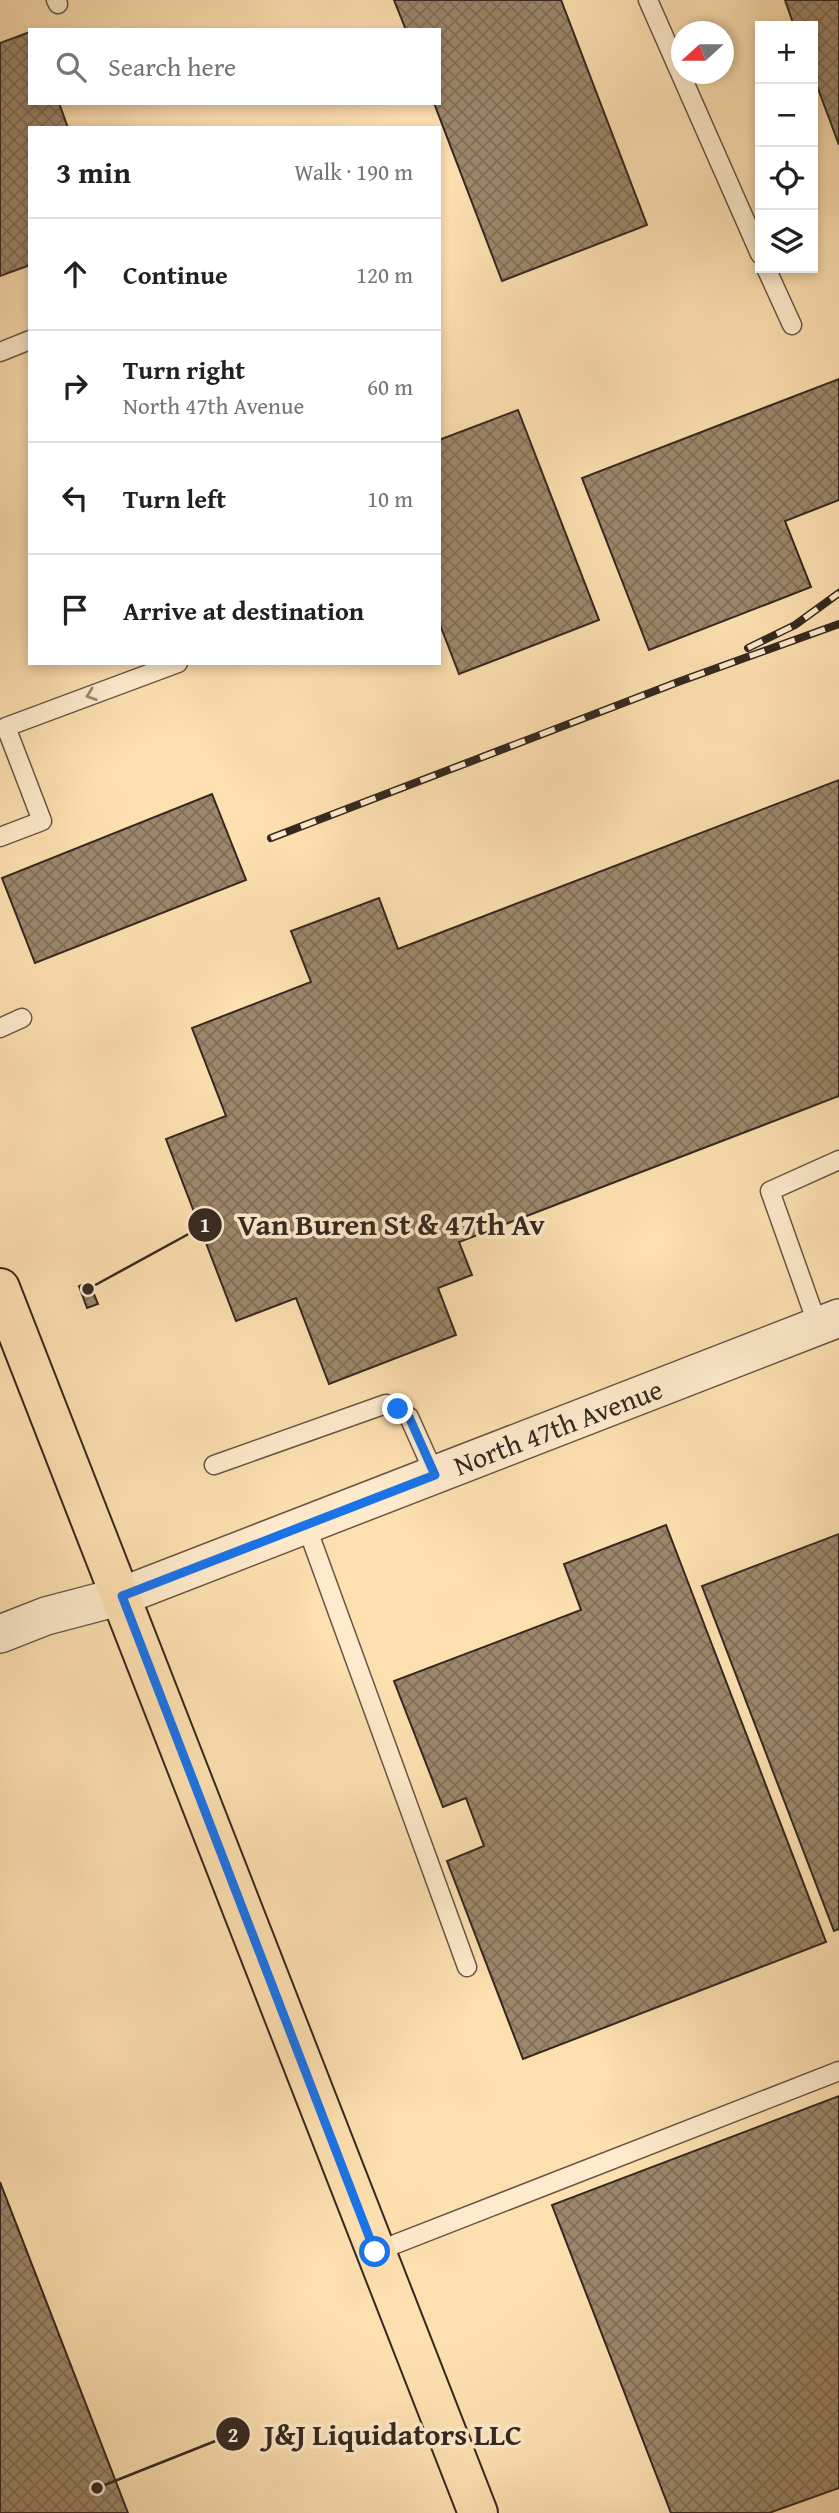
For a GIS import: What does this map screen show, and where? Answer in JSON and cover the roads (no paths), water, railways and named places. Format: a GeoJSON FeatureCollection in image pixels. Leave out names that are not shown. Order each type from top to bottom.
{"type":"FeatureCollection","features":[{"type":"Feature","properties":{"kind":"main road"},"geometry":{"type":"LineString","coordinates":[[0,1288],[478,2513]]}},
{"type":"Feature","properties":{"kind":"street","name":"North 47th Avenue"},"geometry":{"type":"LineString","coordinates":[[0,1634],[46,1616],[122,1596],[829,1322]]}},
{"type":"Feature","properties":{"kind":"lane"},"geometry":{"type":"LineString","coordinates":[[648,0],[755,243]]}},
{"type":"Feature","properties":{"kind":"lane"},"geometry":{"type":"LineString","coordinates":[[768,273],[792,325]]}},
{"type":"Feature","properties":{"kind":"lane"},"geometry":{"type":"LineString","coordinates":[[0,352],[28,341]]}},
{"type":"Feature","properties":{"kind":"lane"},"geometry":{"type":"LineString","coordinates":[[0,836],[42,821],[6,727],[173,665]]}},
{"type":"Feature","properties":{"kind":"lane"},"geometry":{"type":"LineString","coordinates":[[0,1028],[22,1018]]}},
{"type":"Feature","properties":{"kind":"lane"},"geometry":{"type":"LineString","coordinates":[[829,1322],[770,1191],[839,1160]]}},
{"type":"Feature","properties":{"kind":"lane"},"geometry":{"type":"LineString","coordinates":[[215,1465],[386,1404],[409,1417],[435,1475]]}},
{"type":"Feature","properties":{"kind":"lane"},"geometry":{"type":"LineString","coordinates":[[306,1525],[467,1967]]}},
{"type":"Feature","properties":{"kind":"lane"},"geometry":{"type":"LineString","coordinates":[[375,2252],[839,2071]]}},
{"type":"Feature","properties":{"kind":"railway"},"geometry":{"type":"LineString","coordinates":[[748,648],[795,625],[839,593]]}},
{"type":"Feature","properties":{"kind":"railway"},"geometry":{"type":"LineString","coordinates":[[271,838],[678,682],[839,624]]}},
{"type":"Feature","properties":{"kind":"place","name":"Van Buren St & 47th Av"},"geometry":{"type":"Point","coordinates":[88,1289]}},
{"type":"Feature","properties":{"kind":"place","name":"J&J Liquidators LLC"},"geometry":{"type":"Point","coordinates":[97,2488]}}]}
